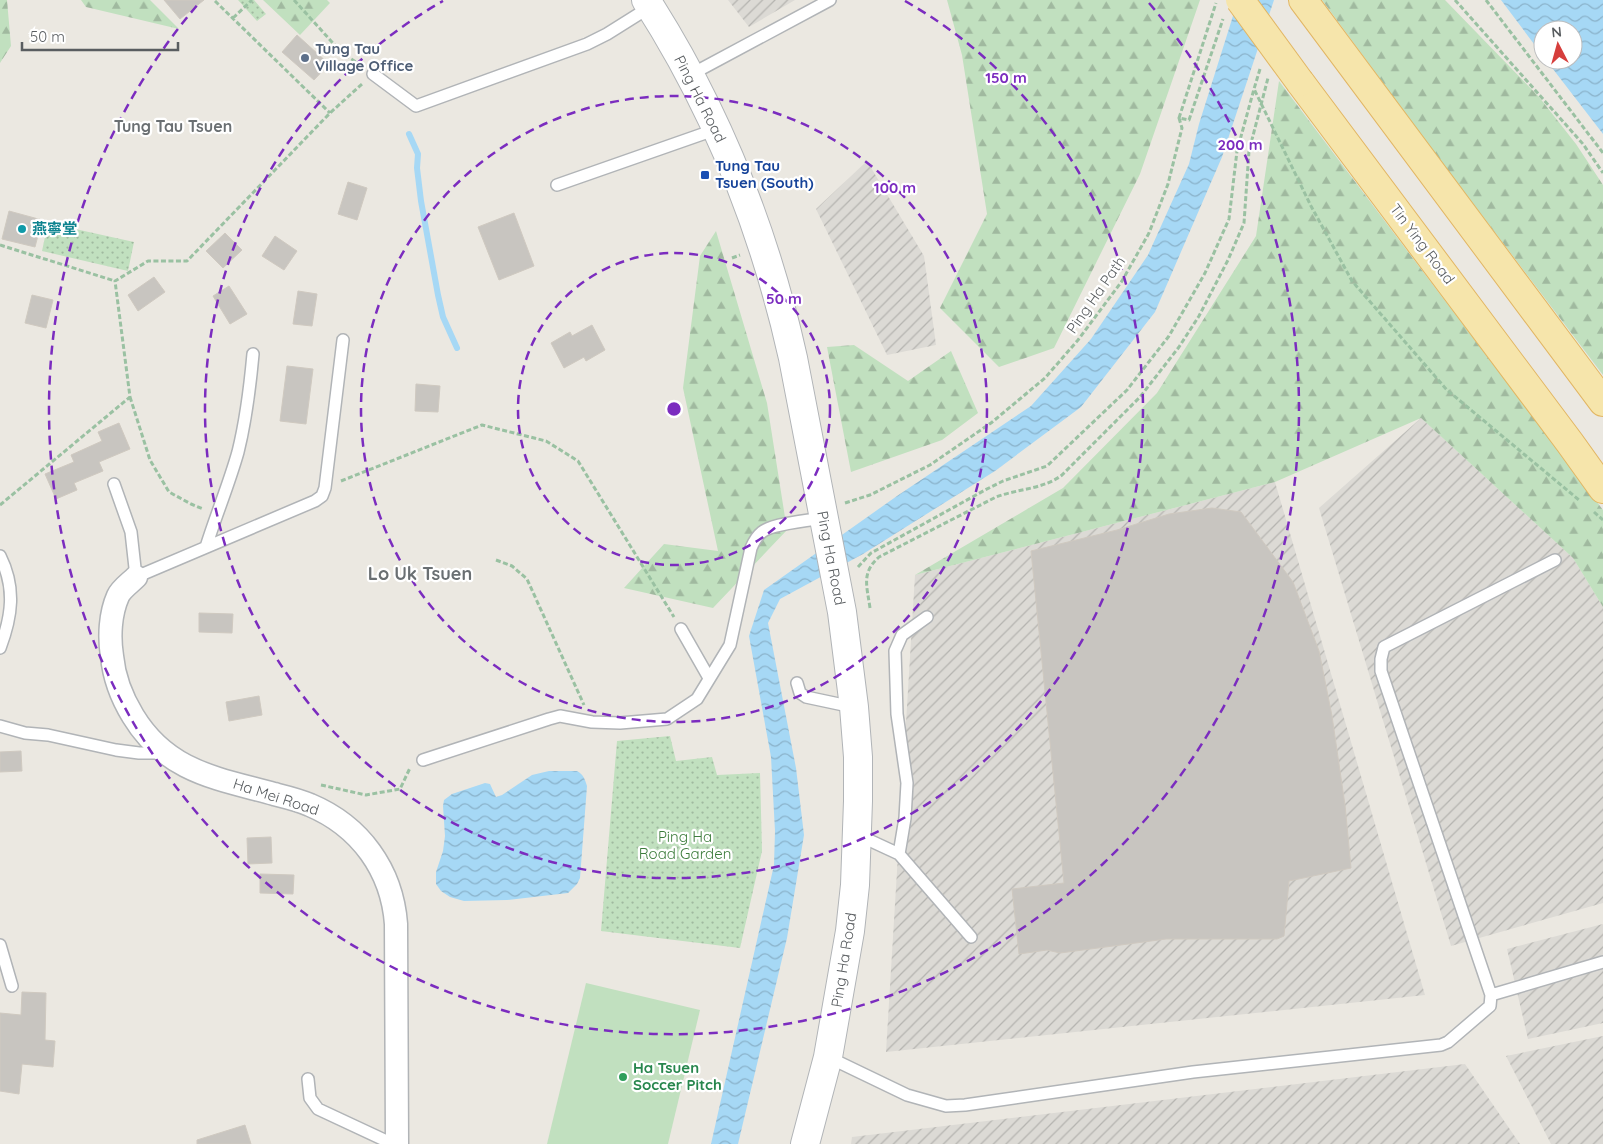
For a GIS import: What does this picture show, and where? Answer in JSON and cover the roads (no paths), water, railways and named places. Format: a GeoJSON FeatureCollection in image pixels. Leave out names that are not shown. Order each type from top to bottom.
{"type":"FeatureCollection","features":[{"type":"Feature","properties":{"kind":"main road","name":"Tin Ying Road"},"geometry":{"type":"LineString","coordinates":[[1232,9],[1300,82],[1570,443],[1591,499]]}},
{"type":"Feature","properties":{"kind":"main road"},"geometry":{"type":"LineString","coordinates":[[1310,11],[1603,402]]}},
{"type":"Feature","properties":{"kind":"street","name":"Ping Ha Road"},"geometry":{"type":"LineString","coordinates":[[648,3],[690,75],[717,129],[750,211],[787,328],[831,521],[845,572],[842,612],[854,707],[858,766],[858,836],[855,885],[850,931],[828,1057],[805,1144]]}},
{"type":"Feature","properties":{"kind":"street","name":"Ha Mei Road"},"geometry":{"type":"LineString","coordinates":[[136,577],[118,595],[110,637],[113,668],[123,698],[130,712],[150,740],[179,763],[199,772],[310,805],[342,823],[366,844],[382,868],[392,896],[396,924],[397,1144]]}},
{"type":"Feature","properties":{"kind":"lane"},"geometry":{"type":"LineString","coordinates":[[690,75],[830,0]]}},
{"type":"Feature","properties":{"kind":"lane"},"geometry":{"type":"LineString","coordinates":[[374,74],[416,106],[587,44],[625,23],[648,3]]}},
{"type":"Feature","properties":{"kind":"lane"},"geometry":{"type":"LineString","coordinates":[[557,185],[717,129]]}},
{"type":"Feature","properties":{"kind":"lane"},"geometry":{"type":"LineString","coordinates":[[114,484],[132,532],[136,577],[315,501],[322,496],[324,488],[343,340]]}},
{"type":"Feature","properties":{"kind":"lane"},"geometry":{"type":"LineString","coordinates":[[206,547],[238,450],[248,404],[253,354]]}},
{"type":"Feature","properties":{"kind":"lane"},"geometry":{"type":"LineString","coordinates":[[423,760],[560,716],[592,722],[620,723],[667,720],[697,699],[730,645],[751,548],[756,538],[764,530],[775,526],[831,521]]}},
{"type":"Feature","properties":{"kind":"lane"},"geometry":{"type":"LineString","coordinates":[[0,556],[7,570],[10,594],[10,613],[7,629],[0,648]]}},
{"type":"Feature","properties":{"kind":"lane"},"geometry":{"type":"LineString","coordinates":[[828,1057],[907,1096],[946,1106],[965,1105],[1193,1072],[1441,1045],[1448,1042],[1490,1006],[1492,995],[1381,671],[1381,659],[1384,647],[1555,560]]}},
{"type":"Feature","properties":{"kind":"lane"},"geometry":{"type":"LineString","coordinates":[[899,854],[907,783],[897,714],[895,651],[902,635],[927,617]]}},
{"type":"Feature","properties":{"kind":"lane"},"geometry":{"type":"LineString","coordinates":[[681,629],[709,678]]}},
{"type":"Feature","properties":{"kind":"lane"},"geometry":{"type":"LineString","coordinates":[[797,683],[800,693],[806,697],[854,707]]}},
{"type":"Feature","properties":{"kind":"lane"},"geometry":{"type":"LineString","coordinates":[[0,726],[25,733],[116,750],[139,753],[164,753]]}},
{"type":"Feature","properties":{"kind":"lane"},"geometry":{"type":"LineString","coordinates":[[858,836],[899,854],[971,937]]}},
{"type":"Feature","properties":{"kind":"lane"},"geometry":{"type":"LineString","coordinates":[[0,945],[12,986]]}},
{"type":"Feature","properties":{"kind":"lane"},"geometry":{"type":"LineString","coordinates":[[1492,995],[1603,962]]}},
{"type":"Feature","properties":{"kind":"lane"},"geometry":{"type":"LineString","coordinates":[[308,1079],[310,1098],[318,1109],[393,1144]]}},
{"type":"Feature","properties":{"kind":"water"},"geometry":{"type":"Polygon","coordinates":[[[1238,0],[1274,0],[1222,157],[1155,312],[1081,407],[995,471],[863,554],[780,599],[768,623],[796,768],[804,835],[787,938],[738,1144],[711,1144],[774,865],[775,831],[771,757],[749,636],[764,590],[897,496],[1031,406],[1091,339],[1148,255],[1189,164],[1199,124],[1238,0]]]}},
{"type":"Feature","properties":{"kind":"water"},"geometry":{"type":"Polygon","coordinates":[[[1501,0],[1603,0],[1603,134],[1554,70],[1583,70],[1583,20],[1533,20],[1533,43],[1501,0]]]}},
{"type":"Feature","properties":{"kind":"water"},"geometry":{"type":"Polygon","coordinates":[[[549,771],[577,771],[584,777],[587,786],[580,878],[577,884],[568,893],[507,900],[464,901],[450,897],[441,891],[436,884],[436,872],[443,851],[445,836],[444,800],[452,794],[485,783],[490,784],[496,797],[532,775],[549,771]]]}},
{"type":"Feature","properties":{"kind":"waterway"},"geometry":{"type":"LineString","coordinates":[[409,134],[418,154],[417,168],[421,201],[438,295],[443,317],[457,348]]}},
{"type":"Feature","properties":{"kind":"place","name":"Tung Tau Village Office"},"geometry":{"type":"Point","coordinates":[305,58]}},
{"type":"Feature","properties":{"kind":"place","name":"Tung Tau Tsuen (South)"},"geometry":{"type":"Point","coordinates":[705,175]}},
{"type":"Feature","properties":{"kind":"place","name":"燕寧堂"},"geometry":{"type":"Point","coordinates":[22,229]}},
{"type":"Feature","properties":{"kind":"place","name":"Ha Tsuen Soccer Pitch"},"geometry":{"type":"Point","coordinates":[623,1077]}},
{"type":"Feature","properties":{"kind":"district","name":"Tung Tau Tsuen"},"geometry":{"type":"Point","coordinates":[173,126]}},
{"type":"Feature","properties":{"kind":"district","name":"Lo Uk Tsuen"},"geometry":{"type":"Point","coordinates":[420,574]}},
{"type":"Feature","properties":{"kind":"park label","name":"Ping Ha Road Garden"},"geometry":{"type":"Point","coordinates":[685,846]}}]}
